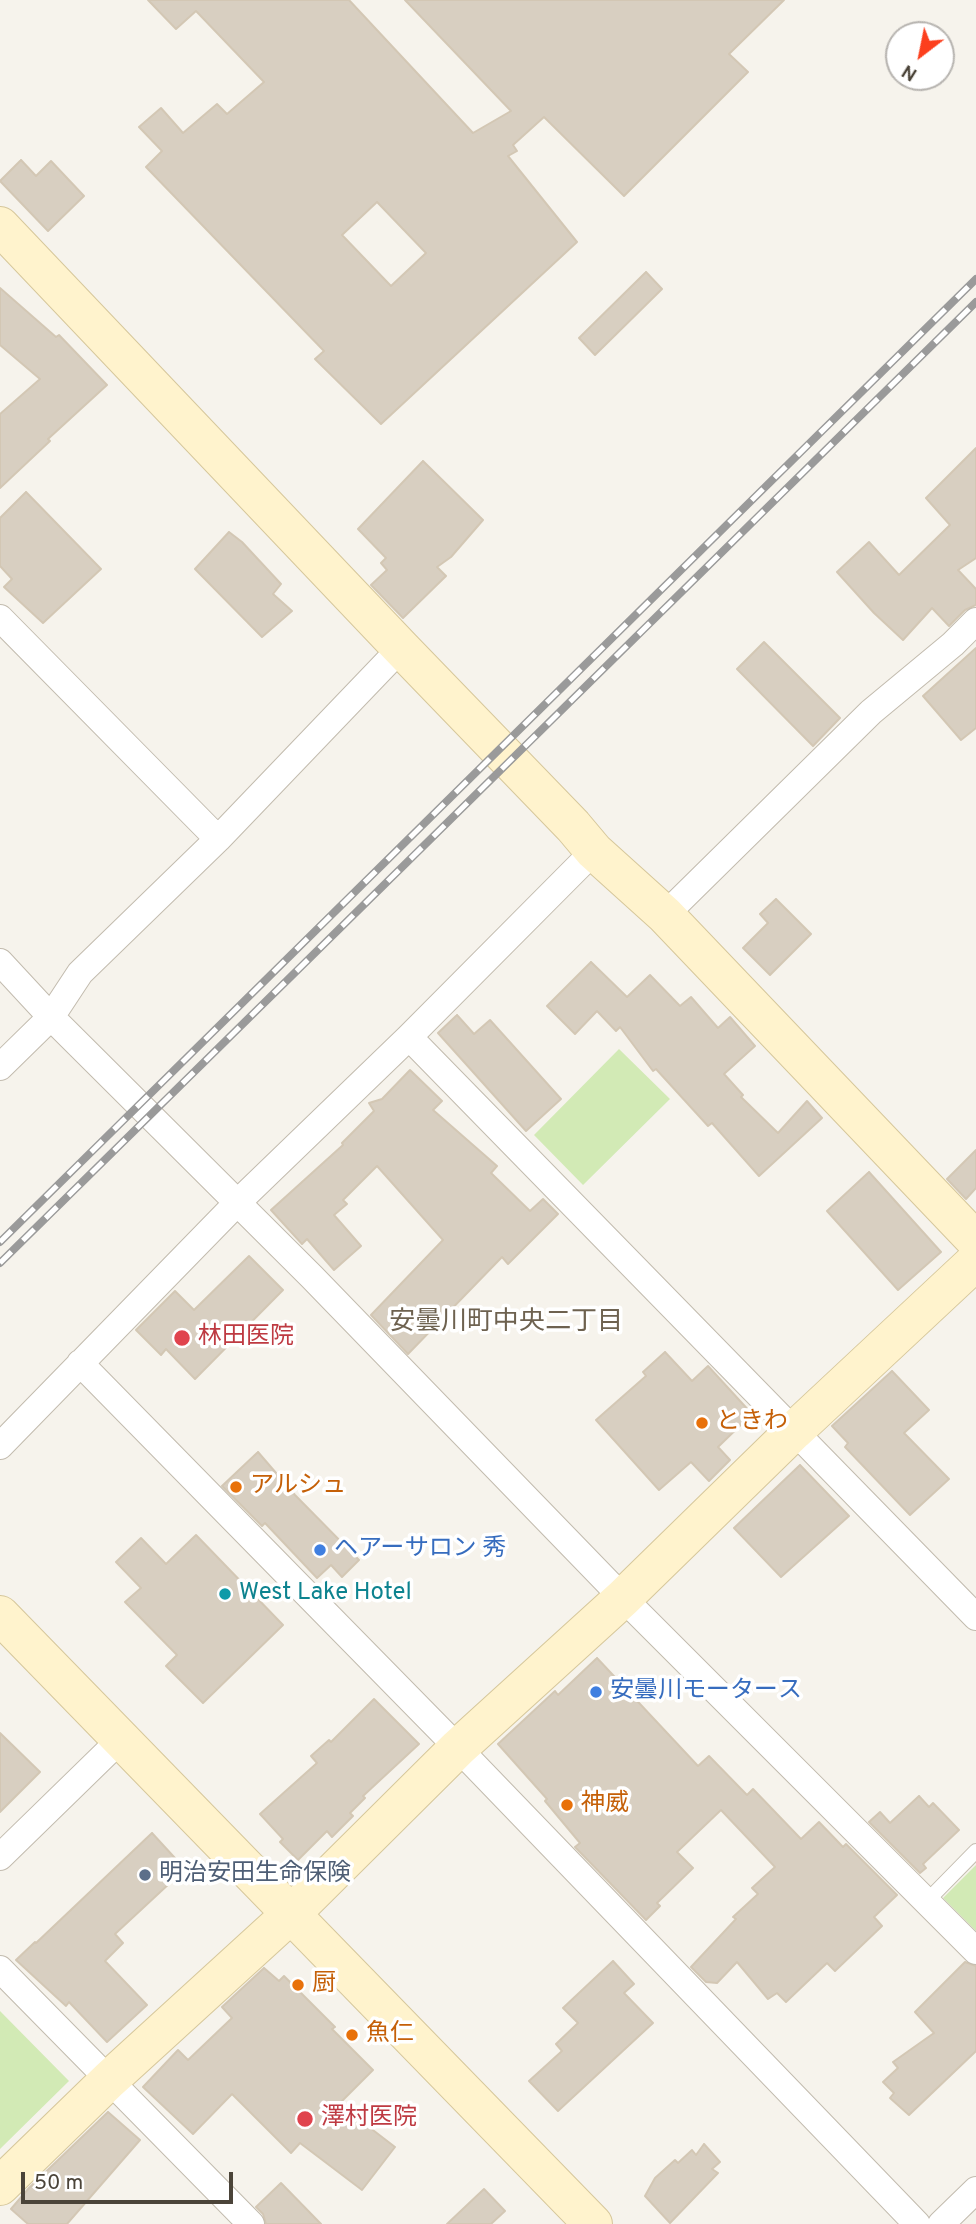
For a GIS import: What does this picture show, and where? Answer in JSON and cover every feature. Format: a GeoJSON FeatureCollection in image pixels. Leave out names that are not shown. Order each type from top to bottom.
{"type":"FeatureCollection","features":[{"type":"Feature","properties":{"kind":"street"},"geometry":{"type":"LineString","coordinates":[[5,241],[573,826],[594,851],[665,915],[976,1241]]}},
{"type":"Feature","properties":{"kind":"street"},"geometry":{"type":"LineString","coordinates":[[0,618],[218,839]]}},
{"type":"Feature","properties":{"kind":"street"},"geometry":{"type":"LineString","coordinates":[[665,915],[872,712],[953,644],[976,621]]}},
{"type":"Feature","properties":{"kind":"street"},"geometry":{"type":"LineString","coordinates":[[0,1068],[51,1017],[80,973],[218,839],[401,648]]}},
{"type":"Feature","properties":{"kind":"street"},"geometry":{"type":"LineString","coordinates":[[0,1446],[237,1203],[409,1037],[594,851]]}},
{"type":"Feature","properties":{"kind":"street"},"geometry":{"type":"LineString","coordinates":[[0,962],[51,1017],[332,1296],[624,1598],[976,1951]]}},
{"type":"Feature","properties":{"kind":"street"},"geometry":{"type":"LineString","coordinates":[[409,1037],[976,1617]]}},
{"type":"Feature","properties":{"kind":"street"},"geometry":{"type":"LineString","coordinates":[[0,2186],[109,2080],[292,1913],[458,1748],[624,1598],[794,1431],[976,1261]]}},
{"type":"Feature","properties":{"kind":"street"},"geometry":{"type":"LineString","coordinates":[[80,1363],[458,1748],[917,2224]]}},
{"type":"Feature","properties":{"kind":"street"},"geometry":{"type":"LineString","coordinates":[[0,1615],[593,2224]]}},
{"type":"Feature","properties":{"kind":"street"},"geometry":{"type":"LineString","coordinates":[[0,1857],[121,1739]]}},
{"type":"Feature","properties":{"kind":"street"},"geometry":{"type":"LineString","coordinates":[[0,1969],[251,2224]]}},
{"type":"Feature","properties":{"kind":"street"},"geometry":{"type":"LineString","coordinates":[[941,2224],[976,2190]]}},
{"type":"Feature","properties":{"kind":"lane"},"geometry":{"type":"LineString","coordinates":[[926,1901],[976,1851]]}},
{"type":"Feature","properties":{"kind":"green space"},"geometry":{"type":"Polygon","coordinates":[[[619,1049],[670,1099],[583,1185],[534,1135],[619,1049]]]}},
{"type":"Feature","properties":{"kind":"green space"},"geometry":{"type":"Polygon","coordinates":[[[976,1865],[976,1931],[943,1898],[976,1865]]]}},
{"type":"Feature","properties":{"kind":"green space"},"geometry":{"type":"Polygon","coordinates":[[[0,2011],[69,2081],[0,2149],[0,2011]]]}},
{"type":"Feature","properties":{"kind":"building"},"geometry":{"type":"Polygon","coordinates":[[[148,0],[349,0],[473,133],[511,111],[405,0],[784,0],[729,54],[748,72],[624,196],[544,117],[513,145],[517,151],[508,156],[577,242],[381,424],[315,359],[324,351],[146,167],[162,151],[139,127],[161,108],[183,133],[217,104],[227,114],[264,82],[196,11],[176,29],[148,0]],[[377,202],[342,235],[391,286],[426,253],[377,202]]]}},
{"type":"Feature","properties":{"kind":"building"},"geometry":{"type":"Polygon","coordinates":[[[21,160],[36,176],[51,161],[84,196],[48,231],[0,181],[21,160]]]}},
{"type":"Feature","properties":{"kind":"building"},"geometry":{"type":"Polygon","coordinates":[[[646,272],[662,289],[595,355],[579,338],[646,272]]]}},
{"type":"Feature","properties":{"kind":"building"},"geometry":{"type":"Polygon","coordinates":[[[0,288],[56,337],[59,335],[107,385],[0,488],[0,414],[40,379],[0,345],[0,288]]]}},
{"type":"Feature","properties":{"kind":"building"},"geometry":{"type":"Polygon","coordinates":[[[976,448],[976,558],[958,570],[976,589],[976,605],[965,610],[949,626],[932,608],[903,640],[837,572],[869,542],[899,575],[950,525],[926,498],[976,448]]]}},
{"type":"Feature","properties":{"kind":"building"},"geometry":{"type":"Polygon","coordinates":[[[423,461],[483,520],[451,557],[437,567],[446,576],[403,618],[371,585],[387,570],[381,563],[386,558],[358,529],[423,461]]]}},
{"type":"Feature","properties":{"kind":"building"},"geometry":{"type":"Polygon","coordinates":[[[26,492],[101,569],[43,623],[4,587],[12,579],[0,566],[0,518],[26,492]]]}},
{"type":"Feature","properties":{"kind":"building"},"geometry":{"type":"Polygon","coordinates":[[[229,532],[242,542],[281,584],[273,594],[292,611],[262,637],[195,569],[229,532]]]}},
{"type":"Feature","properties":{"kind":"building"},"geometry":{"type":"Polygon","coordinates":[[[764,642],[840,718],[813,746],[737,669],[764,642]]]}},
{"type":"Feature","properties":{"kind":"building"},"geometry":{"type":"Polygon","coordinates":[[[976,648],[976,728],[961,740],[923,696],[976,648]]]}},
{"type":"Feature","properties":{"kind":"building"},"geometry":{"type":"Polygon","coordinates":[[[776,899],[811,934],[770,975],[743,948],[768,923],[760,914],[776,899]]]}},
{"type":"Feature","properties":{"kind":"building"},"geometry":{"type":"Polygon","coordinates":[[[591,962],[627,997],[650,975],[680,1006],[691,997],[718,1028],[730,1017],[755,1046],[724,1074],[743,1095],[741,1097],[778,1133],[807,1101],[822,1118],[759,1176],[712,1123],[708,1126],[656,1069],[653,1071],[620,1027],[616,1031],[597,1011],[575,1034],[547,1006],[591,962]]]}},
{"type":"Feature","properties":{"kind":"building"},"geometry":{"type":"Polygon","coordinates":[[[457,1015],[474,1034],[490,1020],[561,1099],[526,1131],[438,1033],[457,1015]]]}},
{"type":"Feature","properties":{"kind":"building"},"geometry":{"type":"Polygon","coordinates":[[[410,1070],[442,1101],[433,1110],[497,1166],[491,1173],[530,1211],[543,1199],[558,1214],[508,1264],[502,1257],[408,1354],[371,1315],[443,1240],[377,1166],[343,1200],[347,1204],[334,1215],[361,1246],[334,1270],[307,1239],[302,1244],[271,1210],[343,1145],[374,1111],[369,1103],[382,1099],[410,1070]]]}},
{"type":"Feature","properties":{"kind":"building"},"geometry":{"type":"Polygon","coordinates":[[[976,1150],[976,1188],[966,1199],[947,1179],[976,1150]]]}},
{"type":"Feature","properties":{"kind":"building"},"geometry":{"type":"Polygon","coordinates":[[[869,1172],[941,1252],[898,1290],[827,1211],[869,1172]]]}},
{"type":"Feature","properties":{"kind":"building"},"geometry":{"type":"Polygon","coordinates":[[[249,1256],[283,1290],[195,1379],[166,1349],[161,1355],[136,1330],[175,1291],[194,1310],[249,1256]]]}},
{"type":"Feature","properties":{"kind":"building"},"geometry":{"type":"Polygon","coordinates":[[[665,1352],[692,1381],[708,1366],[752,1414],[718,1447],[730,1460],[709,1481],[691,1462],[659,1490],[596,1420],[646,1376],[643,1372],[665,1352]]]}},
{"type":"Feature","properties":{"kind":"building"},"geometry":{"type":"Polygon","coordinates":[[[892,1371],[929,1410],[904,1433],[949,1479],[910,1515],[845,1447],[848,1443],[832,1426],[892,1371]]]}},
{"type":"Feature","properties":{"kind":"building"},"geometry":{"type":"Polygon","coordinates":[[[258,1452],[295,1495],[359,1560],[342,1577],[331,1565],[317,1578],[265,1523],[262,1526],[222,1486],[258,1452]]]}},
{"type":"Feature","properties":{"kind":"building"},"geometry":{"type":"Polygon","coordinates":[[[800,1465],[849,1516],[781,1577],[734,1528],[800,1465]]]}},
{"type":"Feature","properties":{"kind":"building"},"geometry":{"type":"Polygon","coordinates":[[[196,1535],[283,1625],[203,1703],[166,1666],[177,1655],[125,1602],[141,1588],[116,1562],[141,1538],[166,1564],[196,1535]]]}},
{"type":"Feature","properties":{"kind":"building"},"geometry":{"type":"Polygon","coordinates":[[[597,1658],[698,1766],[709,1756],[747,1795],[753,1789],[801,1839],[819,1822],[843,1847],[846,1844],[897,1895],[874,1917],[882,1926],[835,1971],[827,1963],[786,2002],[777,1993],[768,1999],[737,1962],[717,1983],[706,1982],[691,1967],[736,1919],[733,1917],[758,1894],[752,1888],[775,1867],[721,1810],[677,1852],[693,1868],[657,1903],[660,1906],[646,1920],[575,1847],[580,1843],[545,1801],[547,1799],[498,1744],[555,1691],[558,1695],[597,1658]]]}},
{"type":"Feature","properties":{"kind":"building"},"geometry":{"type":"Polygon","coordinates":[[[374,1699],[419,1744],[363,1796],[365,1798],[350,1813],[353,1816],[332,1837],[327,1831],[298,1860],[280,1842],[283,1839],[260,1814],[317,1763],[311,1756],[329,1740],[331,1742],[374,1699]]]}},
{"type":"Feature","properties":{"kind":"building"},"geometry":{"type":"Polygon","coordinates":[[[0,1733],[40,1772],[0,1812],[0,1733]]]}},
{"type":"Feature","properties":{"kind":"building"},"geometry":{"type":"Polygon","coordinates":[[[919,1796],[929,1807],[933,1803],[959,1830],[923,1864],[926,1868],[920,1873],[869,1822],[880,1812],[890,1823],[919,1796]]]}},
{"type":"Feature","properties":{"kind":"building"},"geometry":{"type":"Polygon","coordinates":[[[152,1833],[185,1869],[115,1934],[123,1943],[105,1961],[147,2005],[107,2042],[69,2002],[66,2006],[16,1960],[152,1833]]]}},
{"type":"Feature","properties":{"kind":"building"},"geometry":{"type":"Polygon","coordinates":[[[613,1961],[634,1984],[624,1993],[653,2023],[558,2111],[529,2081],[562,2051],[556,2044],[578,2023],[563,2008],[613,1961]]]}},
{"type":"Feature","properties":{"kind":"building"},"geometry":{"type":"Polygon","coordinates":[[[965,1962],[976,1966],[976,2051],[909,2115],[890,2098],[894,2093],[883,2082],[898,2068],[893,2062],[934,2033],[915,2012],[965,1962]]]}},
{"type":"Feature","properties":{"kind":"building"},"geometry":{"type":"Polygon","coordinates":[[[264,1968],[279,1981],[284,1976],[373,2070],[339,2104],[395,2147],[362,2190],[300,2143],[291,2153],[232,2094],[193,2134],[143,2087],[178,2050],[188,2060],[232,2018],[222,2007],[264,1968]]]}},
{"type":"Feature","properties":{"kind":"building"},"geometry":{"type":"Polygon","coordinates":[[[108,2112],[140,2140],[67,2224],[28,2224],[11,2209],[29,2188],[108,2112]]]}},
{"type":"Feature","properties":{"kind":"building"},"geometry":{"type":"Polygon","coordinates":[[[704,2144],[720,2162],[712,2169],[718,2173],[670,2223],[645,2196],[655,2178],[675,2160],[678,2163],[692,2150],[696,2155],[704,2144]]]}},
{"type":"Feature","properties":{"kind":"building"},"geometry":{"type":"Polygon","coordinates":[[[281,2183],[321,2224],[266,2224],[263,2214],[256,2207],[281,2183]]]}},
{"type":"Feature","properties":{"kind":"building"},"geometry":{"type":"Polygon","coordinates":[[[484,2189],[505,2211],[491,2224],[447,2224],[484,2189]]]}},
{"type":"Feature","properties":{"kind":"railway"},"geometry":{"type":"LineString","coordinates":[[0,1242],[976,279]]}},
{"type":"Feature","properties":{"kind":"railway"},"geometry":{"type":"LineString","coordinates":[[0,1263],[976,302]]}},
{"type":"Feature","properties":{"kind":"place","name":"林田医院"},"geometry":{"type":"Point","coordinates":[182,1338]}},
{"type":"Feature","properties":{"kind":"place","name":"ときわ"},"geometry":{"type":"Point","coordinates":[702,1423]}},
{"type":"Feature","properties":{"kind":"place","name":"アルシュ"},"geometry":{"type":"Point","coordinates":[236,1487]}},
{"type":"Feature","properties":{"kind":"place","name":"ヘアーサロン 秀"},"geometry":{"type":"Point","coordinates":[320,1550]}},
{"type":"Feature","properties":{"kind":"place","name":"West Lake Hotel"},"geometry":{"type":"Point","coordinates":[225,1594]}},
{"type":"Feature","properties":{"kind":"place","name":"安曇川モータース"},"geometry":{"type":"Point","coordinates":[596,1692]}},
{"type":"Feature","properties":{"kind":"place","name":"神威"},"geometry":{"type":"Point","coordinates":[567,1805]}},
{"type":"Feature","properties":{"kind":"place","name":"明治安田生命保険"},"geometry":{"type":"Point","coordinates":[145,1875]}},
{"type":"Feature","properties":{"kind":"place","name":"厨"},"geometry":{"type":"Point","coordinates":[298,1985]}},
{"type":"Feature","properties":{"kind":"place","name":"魚仁"},"geometry":{"type":"Point","coordinates":[352,2035]}},
{"type":"Feature","properties":{"kind":"place","name":"澤村医院"},"geometry":{"type":"Point","coordinates":[305,2119]}},
{"type":"Feature","properties":{"kind":"district","name":"安曇川町中央二丁目"},"geometry":{"type":"Point","coordinates":[506,1324]}}]}
